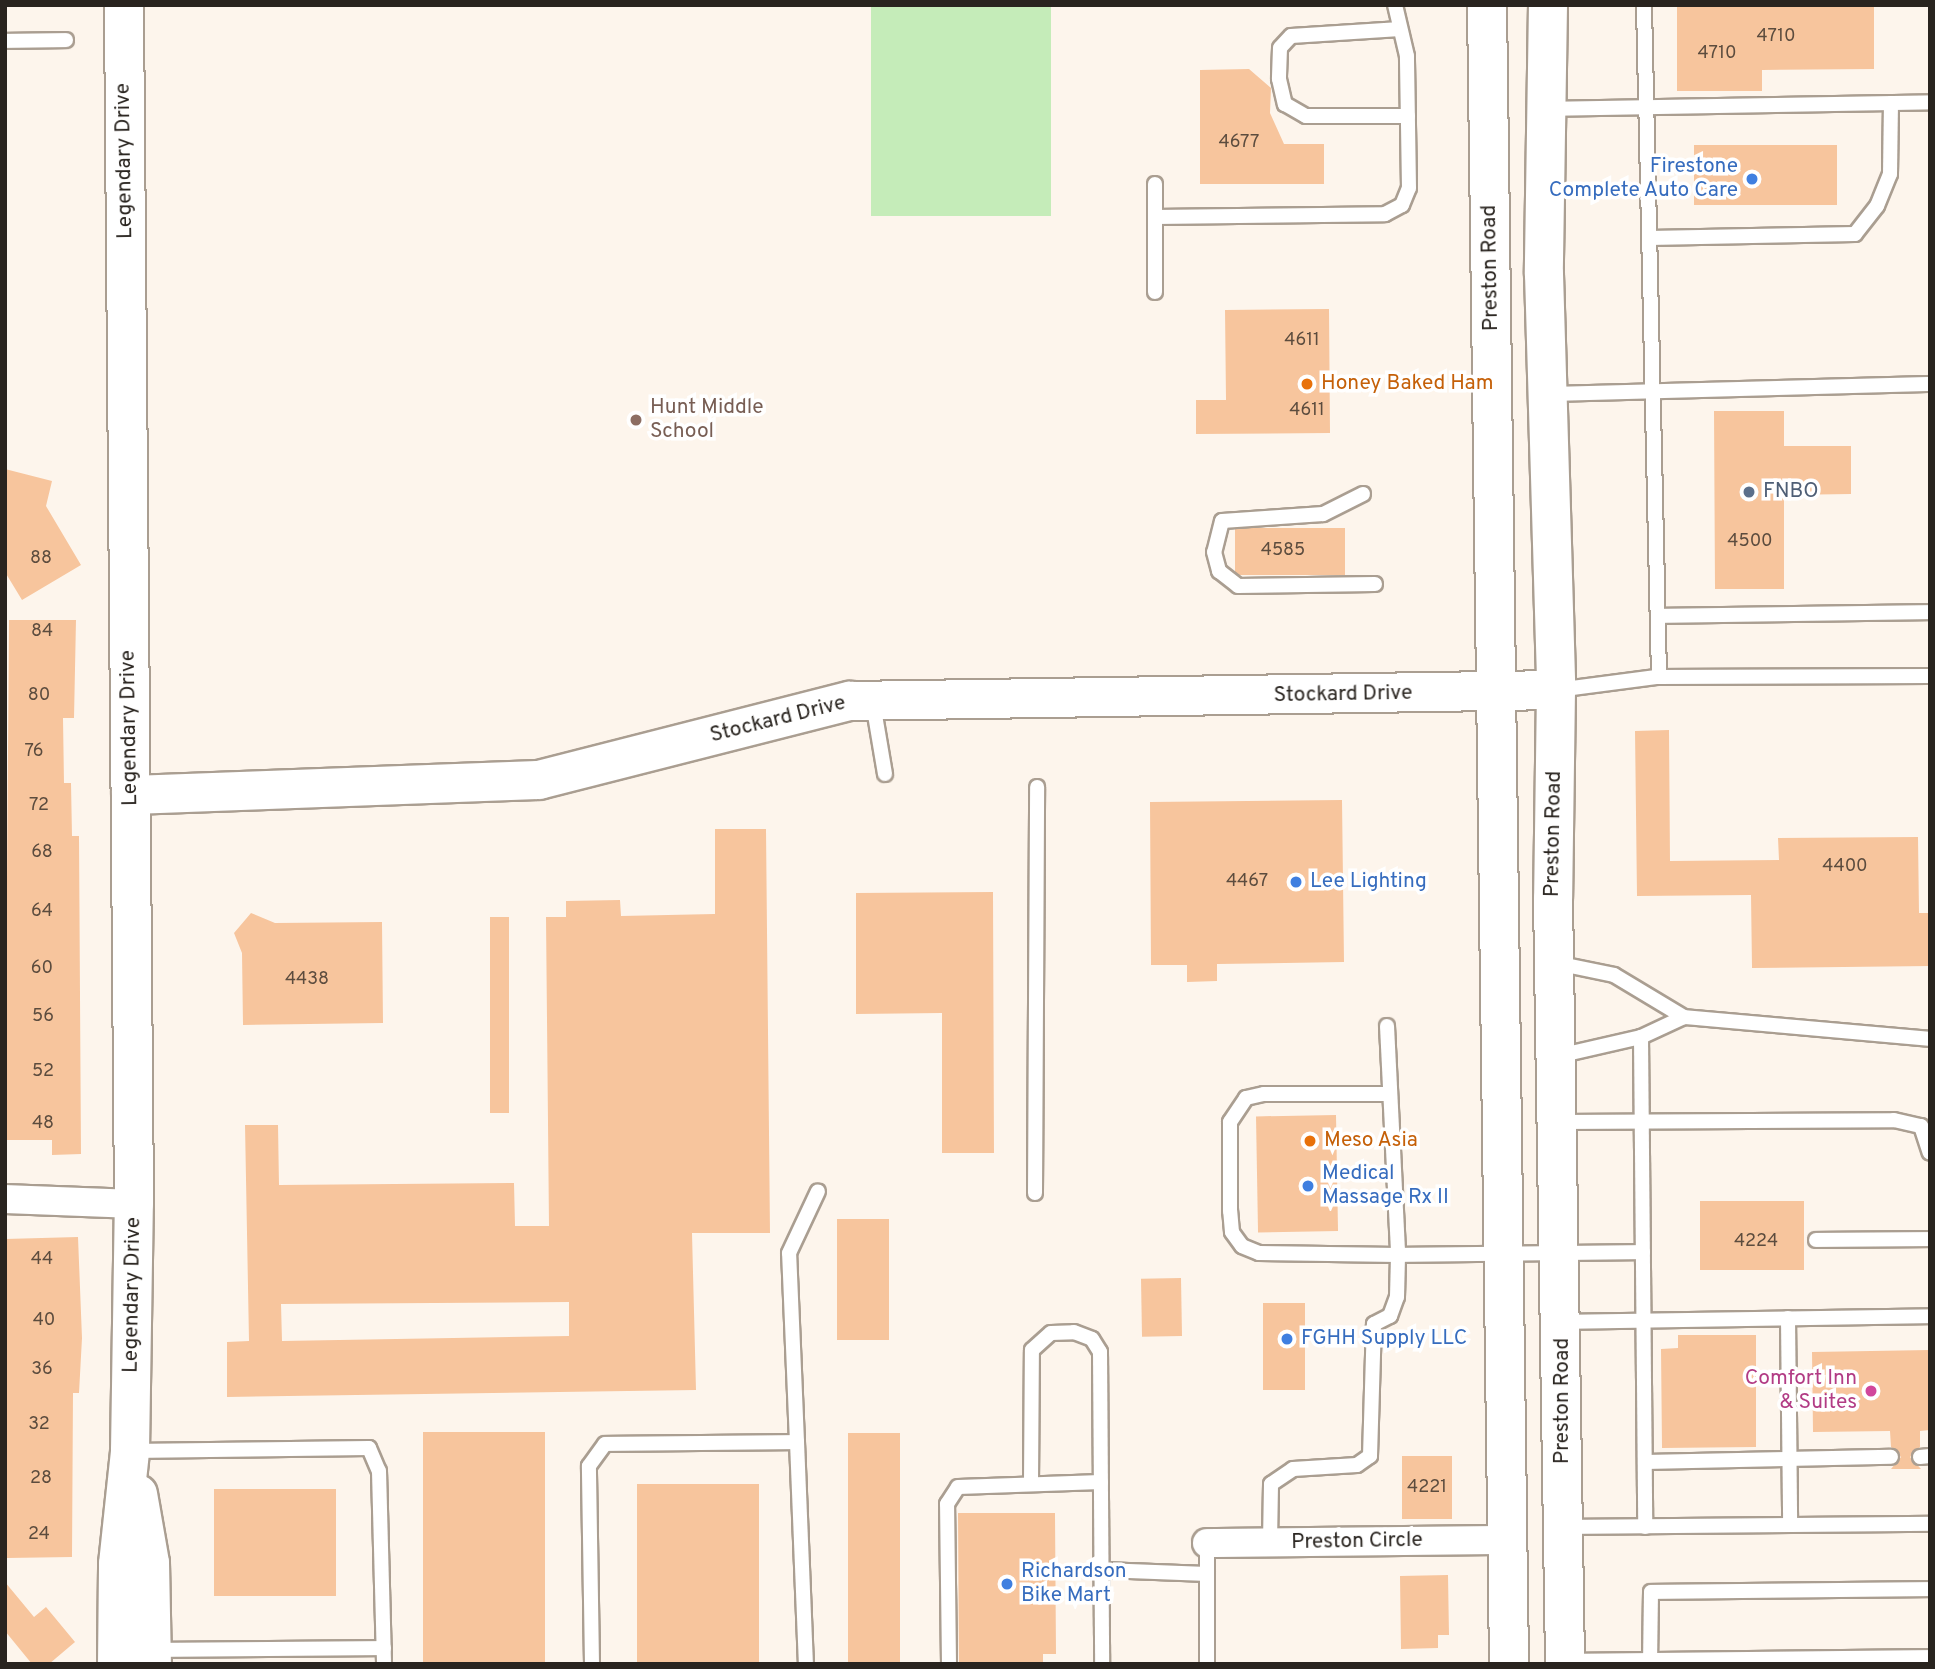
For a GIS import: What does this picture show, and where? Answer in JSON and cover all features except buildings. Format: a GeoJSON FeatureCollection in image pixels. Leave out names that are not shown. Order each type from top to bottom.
{"type":"FeatureCollection","features":[{"type":"Feature","properties":{"kind":"main road","name":"Legendary Drive"},"geometry":{"type":"LineString","coordinates":[[124,5],[134,1204],[130,1451],[118,1564],[140,1659]]}},
{"type":"Feature","properties":{"kind":"main road","name":"Preston Road"},"geometry":{"type":"LineString","coordinates":[[1487,5],[1509,1664]]}},
{"type":"Feature","properties":{"kind":"main road","name":"Preston Road"},"geometry":{"type":"LineString","coordinates":[[1548,5],[1548,394],[1556,690],[1555,963],[1562,1252],[1565,1662]]}},
{"type":"Feature","properties":{"kind":"main road","name":"Stockard Drive"},"geometry":{"type":"LineString","coordinates":[[131,794],[539,780],[872,701],[1498,694],[1556,690]]}},
{"type":"Feature","properties":{"kind":"street"},"geometry":{"type":"LineString","coordinates":[[5,1199],[134,1204]]}},
{"type":"Feature","properties":{"kind":"street","name":"Preston Circle"},"geometry":{"type":"LineString","coordinates":[[1207,1543],[1507,1540]]}},
{"type":"Feature","properties":{"kind":"lane"},"geometry":{"type":"LineString","coordinates":[[1155,217],[1385,214],[1402,205],[1409,188],[1408,116],[1400,29],[1395,5]]}},
{"type":"Feature","properties":{"kind":"lane"},"geometry":{"type":"LineString","coordinates":[[1644,5],[1659,677]]}},
{"type":"Feature","properties":{"kind":"lane"},"geometry":{"type":"LineString","coordinates":[[1400,29],[1292,36],[1280,48],[1279,79],[1285,104],[1307,116],[1408,116]]}},
{"type":"Feature","properties":{"kind":"lane"},"geometry":{"type":"LineString","coordinates":[[5,41],[66,40]]}},
{"type":"Feature","properties":{"kind":"lane"},"geometry":{"type":"LineString","coordinates":[[1546,108],[1930,102]]}},
{"type":"Feature","properties":{"kind":"lane"},"geometry":{"type":"LineString","coordinates":[[1649,238],[1855,234],[1877,206],[1890,174],[1891,103]]}},
{"type":"Feature","properties":{"kind":"lane"},"geometry":{"type":"LineString","coordinates":[[1155,184],[1155,292]]}},
{"type":"Feature","properties":{"kind":"lane"},"geometry":{"type":"LineString","coordinates":[[1548,394],[1653,389],[1930,384]]}},
{"type":"Feature","properties":{"kind":"lane"},"geometry":{"type":"LineString","coordinates":[[1363,494],[1323,514],[1222,521],[1214,552],[1219,571],[1238,586],[1375,584]]}},
{"type":"Feature","properties":{"kind":"lane"},"geometry":{"type":"LineString","coordinates":[[1658,616],[1930,612]]}},
{"type":"Feature","properties":{"kind":"lane"},"geometry":{"type":"LineString","coordinates":[[1556,690],[1659,677],[1930,676]]}},
{"type":"Feature","properties":{"kind":"lane"},"geometry":{"type":"LineString","coordinates":[[872,701],[885,774]]}},
{"type":"Feature","properties":{"kind":"lane"},"geometry":{"type":"LineString","coordinates":[[1035,1194],[1037,787]]}},
{"type":"Feature","properties":{"kind":"lane"},"geometry":{"type":"LineString","coordinates":[[1555,963],[1614,975],[1685,1017],[1930,1039]]}},
{"type":"Feature","properties":{"kind":"lane"},"geometry":{"type":"LineString","coordinates":[[1557,1057],[1641,1037],[1685,1017]]}},
{"type":"Feature","properties":{"kind":"lane"},"geometry":{"type":"LineString","coordinates":[[1269,1542],[1271,1484],[1293,1469],[1357,1465],[1370,1456],[1374,1324],[1390,1316],[1397,1297],[1398,1255],[1388,1094],[1387,1026]]}},
{"type":"Feature","properties":{"kind":"lane"},"geometry":{"type":"LineString","coordinates":[[1641,1037],[1646,1527]]}},
{"type":"Feature","properties":{"kind":"lane"},"geometry":{"type":"LineString","coordinates":[[1388,1094],[1247,1098],[1230,1122],[1232,1232],[1259,1253],[1398,1255],[1643,1252]]}},
{"type":"Feature","properties":{"kind":"lane"},"geometry":{"type":"LineString","coordinates":[[1559,1122],[1894,1120],[1921,1126],[1930,1153]]}},
{"type":"Feature","properties":{"kind":"lane"},"geometry":{"type":"LineString","coordinates":[[806,1664],[789,1254],[818,1191]]}},
{"type":"Feature","properties":{"kind":"lane"},"geometry":{"type":"LineString","coordinates":[[1816,1240],[1930,1239]]}},
{"type":"Feature","properties":{"kind":"lane"},"geometry":{"type":"LineString","coordinates":[[1563,1322],[1930,1317]]}},
{"type":"Feature","properties":{"kind":"lane"},"geometry":{"type":"LineString","coordinates":[[1788,1318],[1790,1525]]}},
{"type":"Feature","properties":{"kind":"lane"},"geometry":{"type":"LineString","coordinates":[[1031,1482],[1032,1350],[1051,1333],[1074,1332],[1092,1339],[1100,1352],[1102,1664]]}},
{"type":"Feature","properties":{"kind":"lane"},"geometry":{"type":"LineString","coordinates":[[592,1664],[589,1466],[604,1444],[797,1442]]}},
{"type":"Feature","properties":{"kind":"lane"},"geometry":{"type":"LineString","coordinates":[[130,1451],[369,1448],[379,1471],[384,1664]]}},
{"type":"Feature","properties":{"kind":"lane"},"geometry":{"type":"LineString","coordinates":[[1645,1462],[1891,1457]]}},
{"type":"Feature","properties":{"kind":"lane"},"geometry":{"type":"LineString","coordinates":[[949,1664],[947,1504],[958,1487],[1031,1482],[1101,1482]]}},
{"type":"Feature","properties":{"kind":"lane"},"geometry":{"type":"LineString","coordinates":[[1564,1527],[1930,1524]]}},
{"type":"Feature","properties":{"kind":"lane"},"geometry":{"type":"LineString","coordinates":[[1207,1543],[1207,1664]]}},
{"type":"Feature","properties":{"kind":"lane"},"geometry":{"type":"LineString","coordinates":[[1103,1570],[1207,1574]]}},
{"type":"Feature","properties":{"kind":"lane"},"geometry":{"type":"LineString","coordinates":[[1650,1662],[1651,1592],[1930,1589]]}},
{"type":"Feature","properties":{"kind":"lane"},"geometry":{"type":"LineString","coordinates":[[140,1659],[384,1648]]}},
{"type":"Feature","properties":{"kind":"lane"},"geometry":{"type":"LineString","coordinates":[[1565,1662],[1891,1661],[1930,1657]]}},
{"type":"Feature","properties":{"kind":"green space"},"geometry":{"type":"Polygon","coordinates":[[[871,5],[1051,5],[1051,216],[871,216],[871,5]]]}},
{"type":"Feature","properties":{"kind":"place","name":"Firestone Complete Auto Care"},"geometry":{"type":"Point","coordinates":[1752,179]}},
{"type":"Feature","properties":{"kind":"place","name":"Honey Baked Ham"},"geometry":{"type":"Point","coordinates":[1307,384]}},
{"type":"Feature","properties":{"kind":"place","name":"Hunt Middle School"},"geometry":{"type":"Point","coordinates":[636,420]}},
{"type":"Feature","properties":{"kind":"place","name":"FNBO"},"geometry":{"type":"Point","coordinates":[1749,492]}},
{"type":"Feature","properties":{"kind":"place","name":"Lee Lighting"},"geometry":{"type":"Point","coordinates":[1296,882]}},
{"type":"Feature","properties":{"kind":"place","name":"Meso Asia"},"geometry":{"type":"Point","coordinates":[1310,1141]}},
{"type":"Feature","properties":{"kind":"place","name":"Medical Massage Rx II"},"geometry":{"type":"Point","coordinates":[1308,1186]}},
{"type":"Feature","properties":{"kind":"place","name":"FGHH Supply LLC"},"geometry":{"type":"Point","coordinates":[1287,1339]}},
{"type":"Feature","properties":{"kind":"place","name":"Comfort Inn & Suites"},"geometry":{"type":"Point","coordinates":[1871,1391]}},
{"type":"Feature","properties":{"kind":"place","name":"Richardson Bike Mart"},"geometry":{"type":"Point","coordinates":[1007,1584]}}]}
